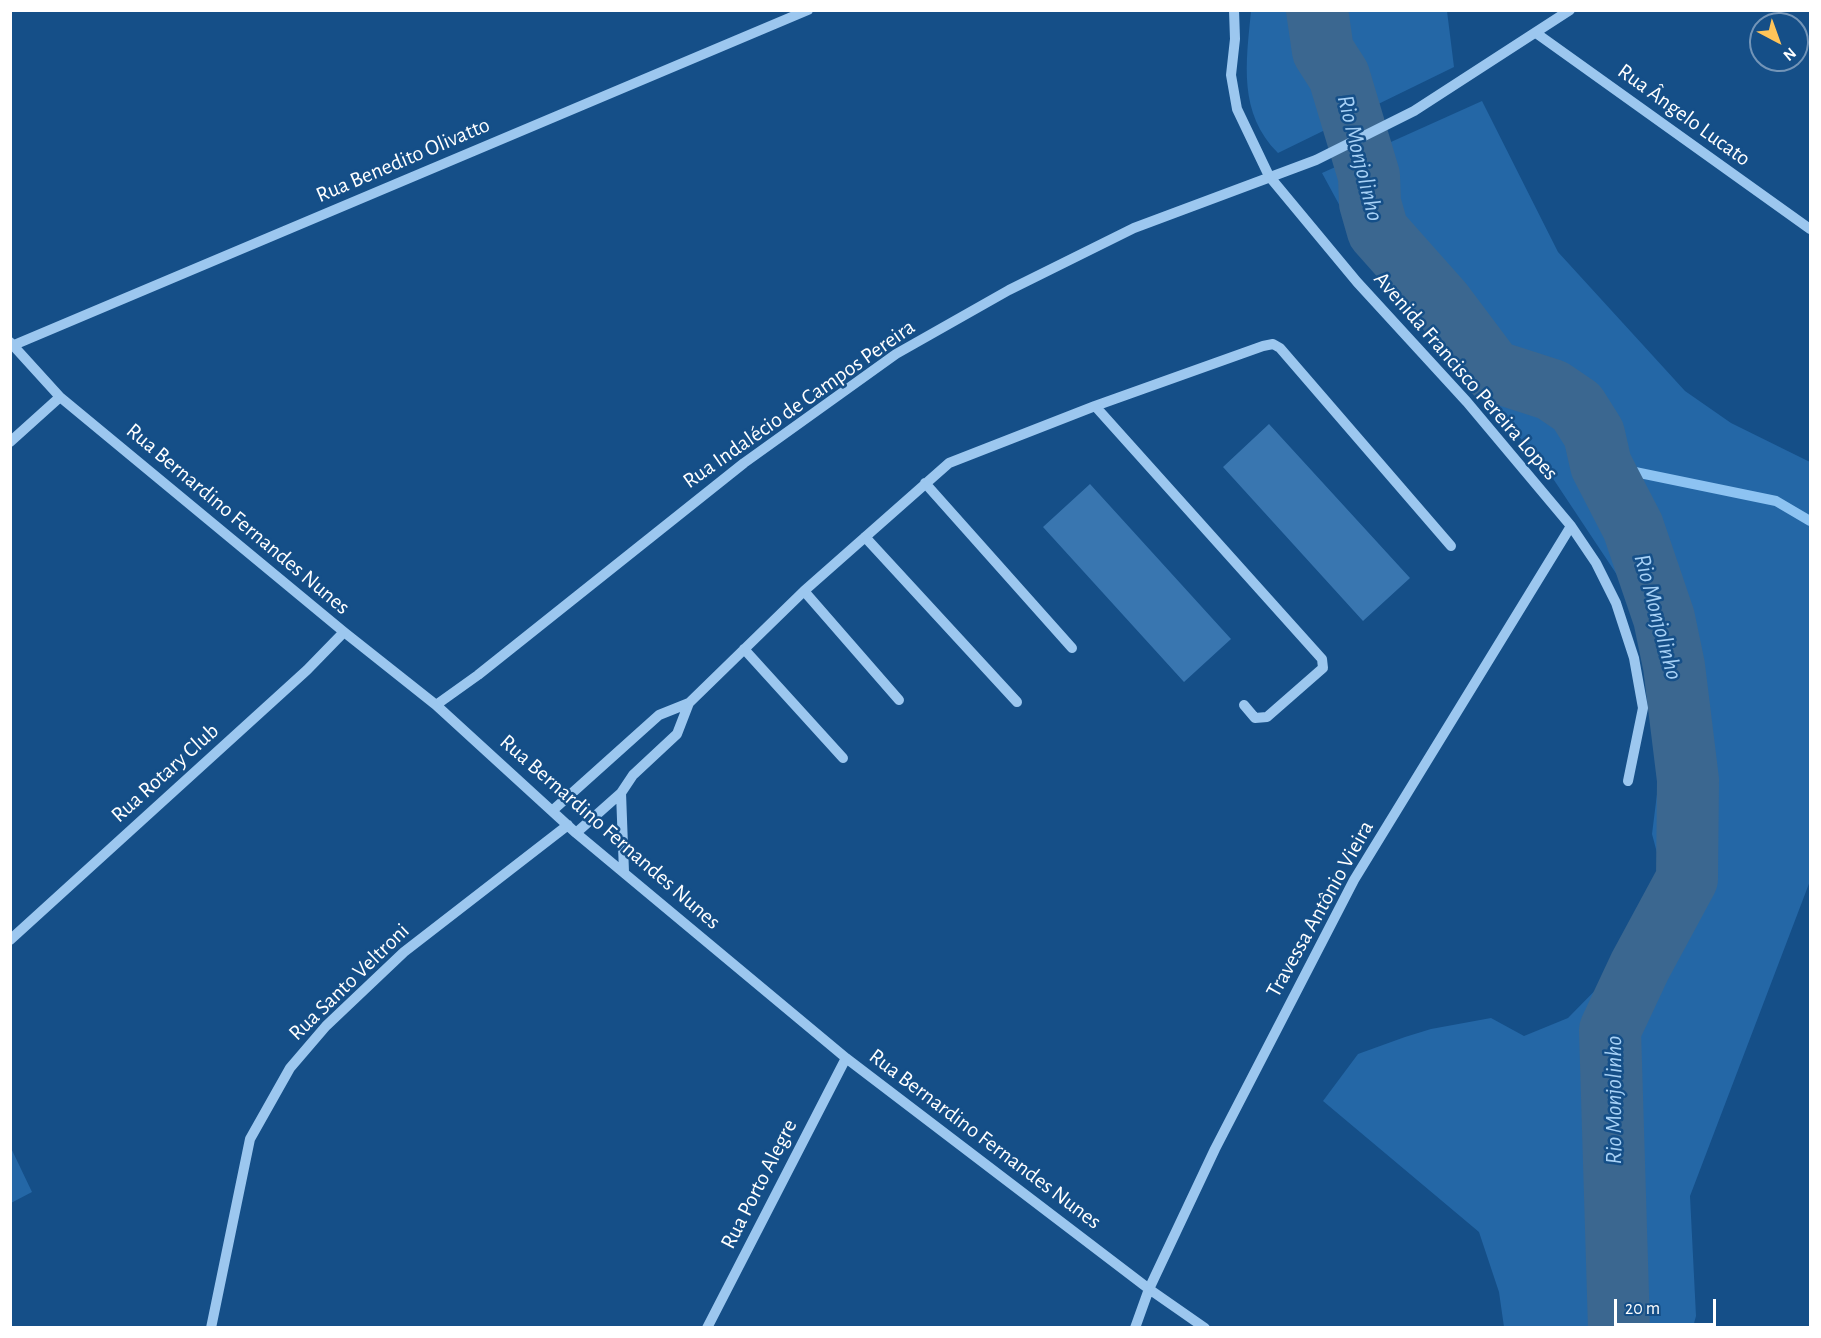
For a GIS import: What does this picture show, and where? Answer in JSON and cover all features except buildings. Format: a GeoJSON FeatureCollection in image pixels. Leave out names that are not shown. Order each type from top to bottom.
{"type":"FeatureCollection","features":[{"type":"Feature","properties":{"kind":"street","name":"Rua Benedito Olivatto"},"geometry":{"type":"LineString","coordinates":[[12,344],[808,10]]}},
{"type":"Feature","properties":{"kind":"street","name":"Avenida Francisco Pereira Lopes"},"geometry":{"type":"LineString","coordinates":[[1234,10],[1235,39],[1231,75],[1237,109],[1269,176],[1357,282],[1467,402],[1571,526],[1596,563],[1616,603],[1634,658],[1643,708],[1628,781]]}},
{"type":"Feature","properties":{"kind":"street","name":"Rua Indalécio de Campos Pereira"},"geometry":{"type":"LineString","coordinates":[[436,705],[478,675],[744,463],[896,354],[1010,290],[1134,228],[1316,159],[1414,111],[1570,10]]}},
{"type":"Feature","properties":{"kind":"street","name":"Rua Ângelo Lucato"},"geometry":{"type":"LineString","coordinates":[[1536,33],[1810,229]]}},
{"type":"Feature","properties":{"kind":"street","name":"Rua Bernardino Fernandes Nunes"},"geometry":{"type":"LineString","coordinates":[[12,344],[60,397],[344,632],[436,705],[572,829],[846,1058],[1149,1289],[1205,1328]]}},
{"type":"Feature","properties":{"kind":"street"},"geometry":{"type":"LineString","coordinates":[[552,811],[659,715],[689,703],[804,591],[949,463],[1095,406],[1273,344],[1280,348],[1451,546]]}},
{"type":"Feature","properties":{"kind":"street"},"geometry":{"type":"LineString","coordinates":[[10,442],[60,397]]}},
{"type":"Feature","properties":{"kind":"street"},"geometry":{"type":"LineString","coordinates":[[1095,406],[1322,659],[1323,668],[1267,717],[1255,718],[1244,705]]}},
{"type":"Feature","properties":{"kind":"street"},"geometry":{"type":"LineString","coordinates":[[925,483],[1072,648]]}},
{"type":"Feature","properties":{"kind":"street","name":"Travessa Antônio Vieira"},"geometry":{"type":"LineString","coordinates":[[1134,1328],[1149,1289],[1215,1149],[1354,880],[1571,526]]}},
{"type":"Feature","properties":{"kind":"street"},"geometry":{"type":"LineString","coordinates":[[865,537],[1017,702]]}},
{"type":"Feature","properties":{"kind":"street"},"geometry":{"type":"LineString","coordinates":[[804,591],[899,700]]}},
{"type":"Feature","properties":{"kind":"street","name":"Rua Rotary Club"},"geometry":{"type":"LineString","coordinates":[[10,940],[307,670],[344,632]]}},
{"type":"Feature","properties":{"kind":"street"},"geometry":{"type":"LineString","coordinates":[[744,649],[843,758]]}},
{"type":"Feature","properties":{"kind":"street","name":"Rua Santo Veltroni"},"geometry":{"type":"LineString","coordinates":[[211,1328],[250,1139],[290,1068],[326,1026],[404,952],[621,793],[633,775],[677,734],[689,703]]}},
{"type":"Feature","properties":{"kind":"street"},"geometry":{"type":"LineString","coordinates":[[621,793],[624,872]]}},
{"type":"Feature","properties":{"kind":"street","name":"Rua Porto Alegre"},"geometry":{"type":"LineString","coordinates":[[707,1328],[846,1058]]}},
{"type":"Feature","properties":{"kind":"shaded area"},"geometry":{"type":"Polygon","coordinates":[[[1251,11],[1447,11],[1454,67],[1278,153],[1265,138],[1256,121],[1251,104],[1247,50],[1251,11]]]}},
{"type":"Feature","properties":{"kind":"shaded area"},"geometry":{"type":"Polygon","coordinates":[[[1482,101],[1558,252],[1685,391],[1731,423],[1810,462],[1810,881],[1690,1196],[1696,1316],[1693,1327],[1504,1327],[1499,1292],[1479,1232],[1323,1101],[1358,1054],[1405,1037],[1431,1029],[1491,1018],[1524,1036],[1568,1018],[1620,965],[1665,883],[1652,834],[1660,770],[1661,695],[1641,611],[1548,471],[1367,256],[1322,173],[1482,101]]]}},
{"type":"Feature","properties":{"kind":"shaded area"},"geometry":{"type":"Polygon","coordinates":[[[10,1146],[32,1192],[11,1203],[10,1203],[10,1146]]]}},
{"type":"Feature","properties":{"kind":"waterway","name":"Rio Monjolinho"},"geometry":{"type":"LineString","coordinates":[[1317,10],[1323,51],[1339,76],[1369,176],[1370,203],[1378,231],[1442,303],[1493,371],[1552,390],[1577,407],[1594,434],[1601,465],[1633,527],[1664,618],[1674,666],[1688,780],[1687,879],[1640,966],[1610,1030],[1619,1328]]}},
{"type":"Feature","properties":{"kind":"waterway"},"geometry":{"type":"LineString","coordinates":[[1601,465],[1776,501],[1810,521]]}}]}
